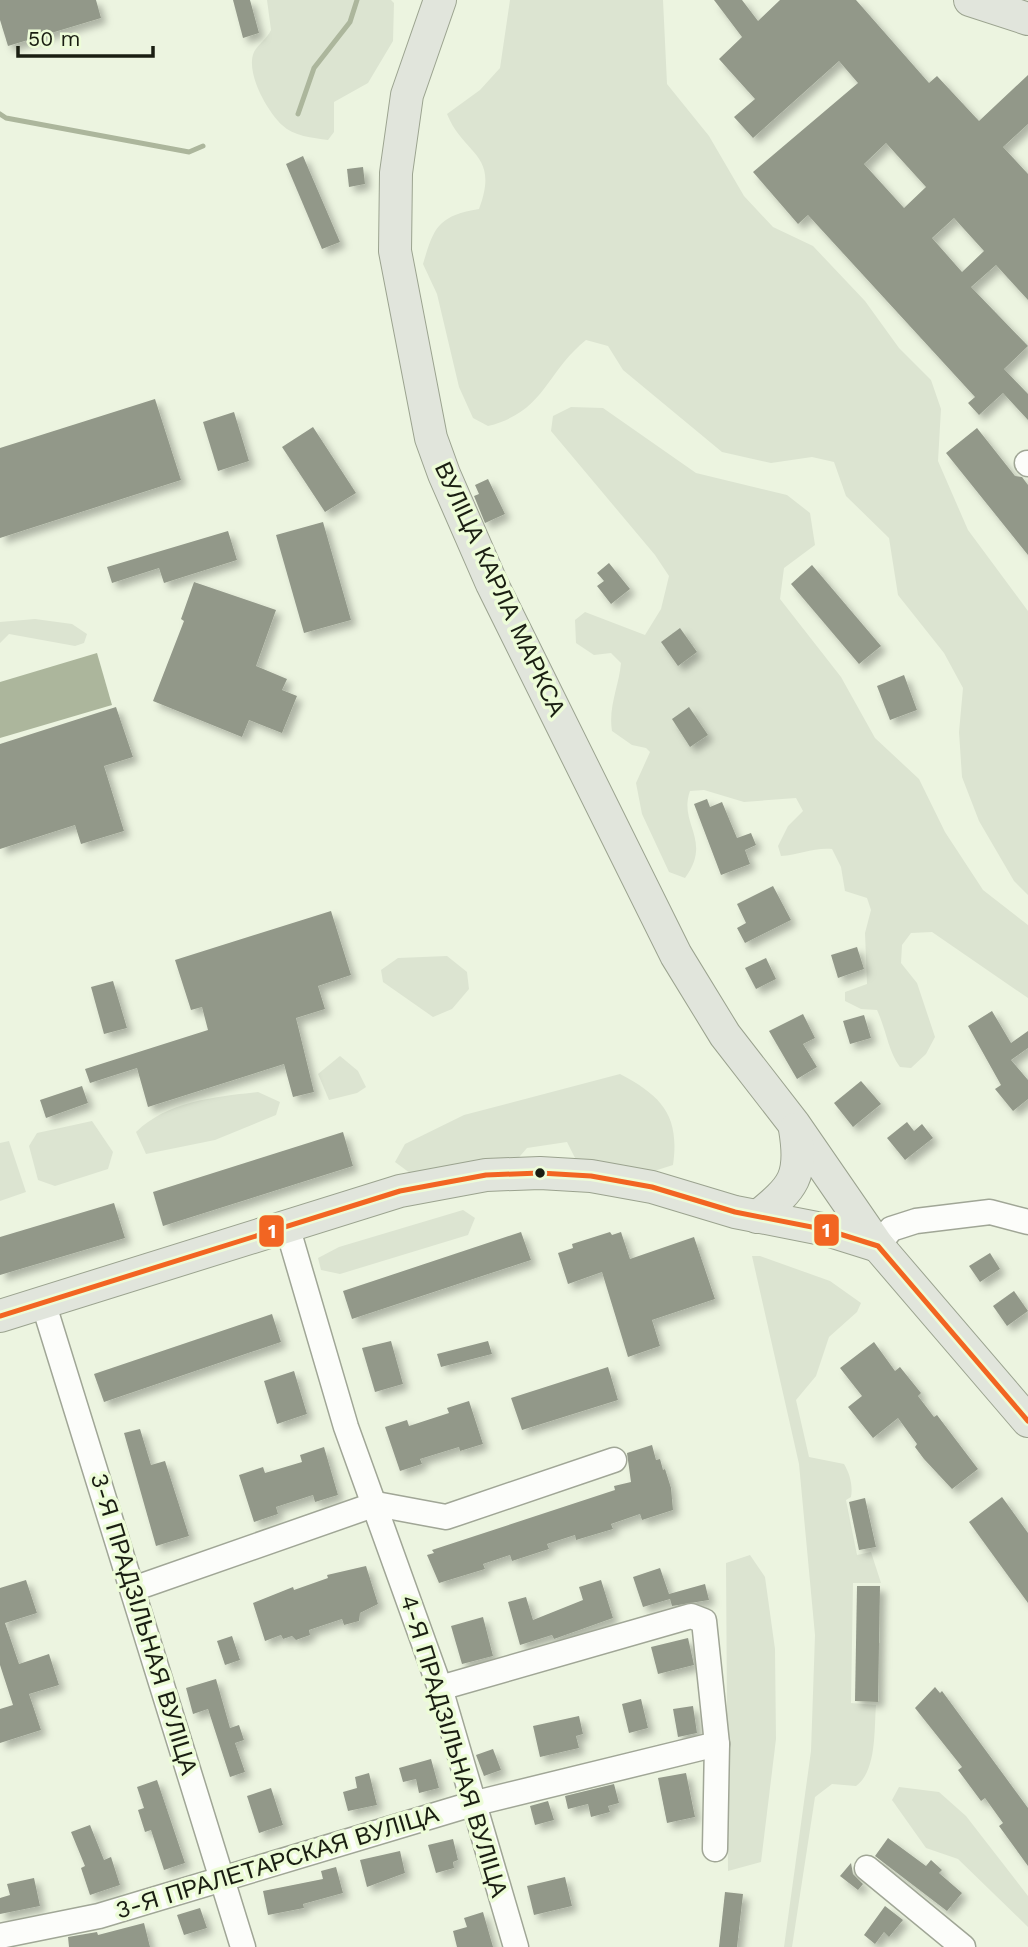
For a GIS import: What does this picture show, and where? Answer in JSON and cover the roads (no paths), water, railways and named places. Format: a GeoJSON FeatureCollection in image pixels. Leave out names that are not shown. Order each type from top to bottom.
{"type":"FeatureCollection","features":[{"type":"Feature","properties":{"kind":"main road","name":"ВУЛІЦА КАРЛА МАРКСА"},"geometry":{"type":"LineString","coordinates":[[440,0],[407,95],[396,173],[395,251],[431,438],[492,584],[676,955],[725,1035],[794,1124],[878,1246],[1028,1421]]}},
{"type":"Feature","properties":{"kind":"main road"},"geometry":{"type":"LineString","coordinates":[[970,0],[1028,19]]}},
{"type":"Feature","properties":{"kind":"main road","name":"ВУЛІЦА КАРЛА МАРКСА"},"geometry":{"type":"LineString","coordinates":[[757,1217],[794,1182],[800,1159],[794,1124]]}},
{"type":"Feature","properties":{"kind":"main road"},"geometry":{"type":"LineString","coordinates":[[0,1316],[400,1191],[486,1175],[520,1173],[592,1176],[628,1182],[757,1217],[827,1230],[878,1246]]}},
{"type":"Feature","properties":{"kind":"street"},"geometry":{"type":"LineString","coordinates":[[878,1246],[891,1229],[916,1221],[990,1212],[1028,1222]]}},
{"type":"Feature","properties":{"kind":"street","name":"4-Я ПРАДЗІЛЬНАЯ ВУЛІЦА"},"geometry":{"type":"LineString","coordinates":[[287,1226],[346,1427],[376,1504],[440,1688],[516,1947]]}},
{"type":"Feature","properties":{"kind":"street","name":"3-Я ПРАДЗІЛЬНАЯ ВУЛІЦА"},"geometry":{"type":"LineString","coordinates":[[43,1302],[243,1947]]}},
{"type":"Feature","properties":{"kind":"street"},"geometry":{"type":"LineString","coordinates":[[133,1589],[376,1504],[446,1517],[614,1460]]}},
{"type":"Feature","properties":{"kind":"street"},"geometry":{"type":"LineString","coordinates":[[440,1688],[691,1616],[704,1621],[717,1744],[715,1849]]}},
{"type":"Feature","properties":{"kind":"street","name":"3-Я ПРАЛЕТАРСКАЯ ВУЛІЦА"},"geometry":{"type":"LineString","coordinates":[[0,1936],[99,1916],[472,1804],[717,1744]]}},
{"type":"Feature","properties":{"kind":"street"},"geometry":{"type":"LineString","coordinates":[[867,1868],[962,1947]]}},
{"type":"Feature","properties":{"kind":"waterway"},"geometry":{"type":"LineString","coordinates":[[298,114],[314,68],[350,22],[357,0]]}},
{"type":"Feature","properties":{"kind":"waterway"},"geometry":{"type":"LineString","coordinates":[[0,114],[6,118],[189,152],[203,146]]}}]}
